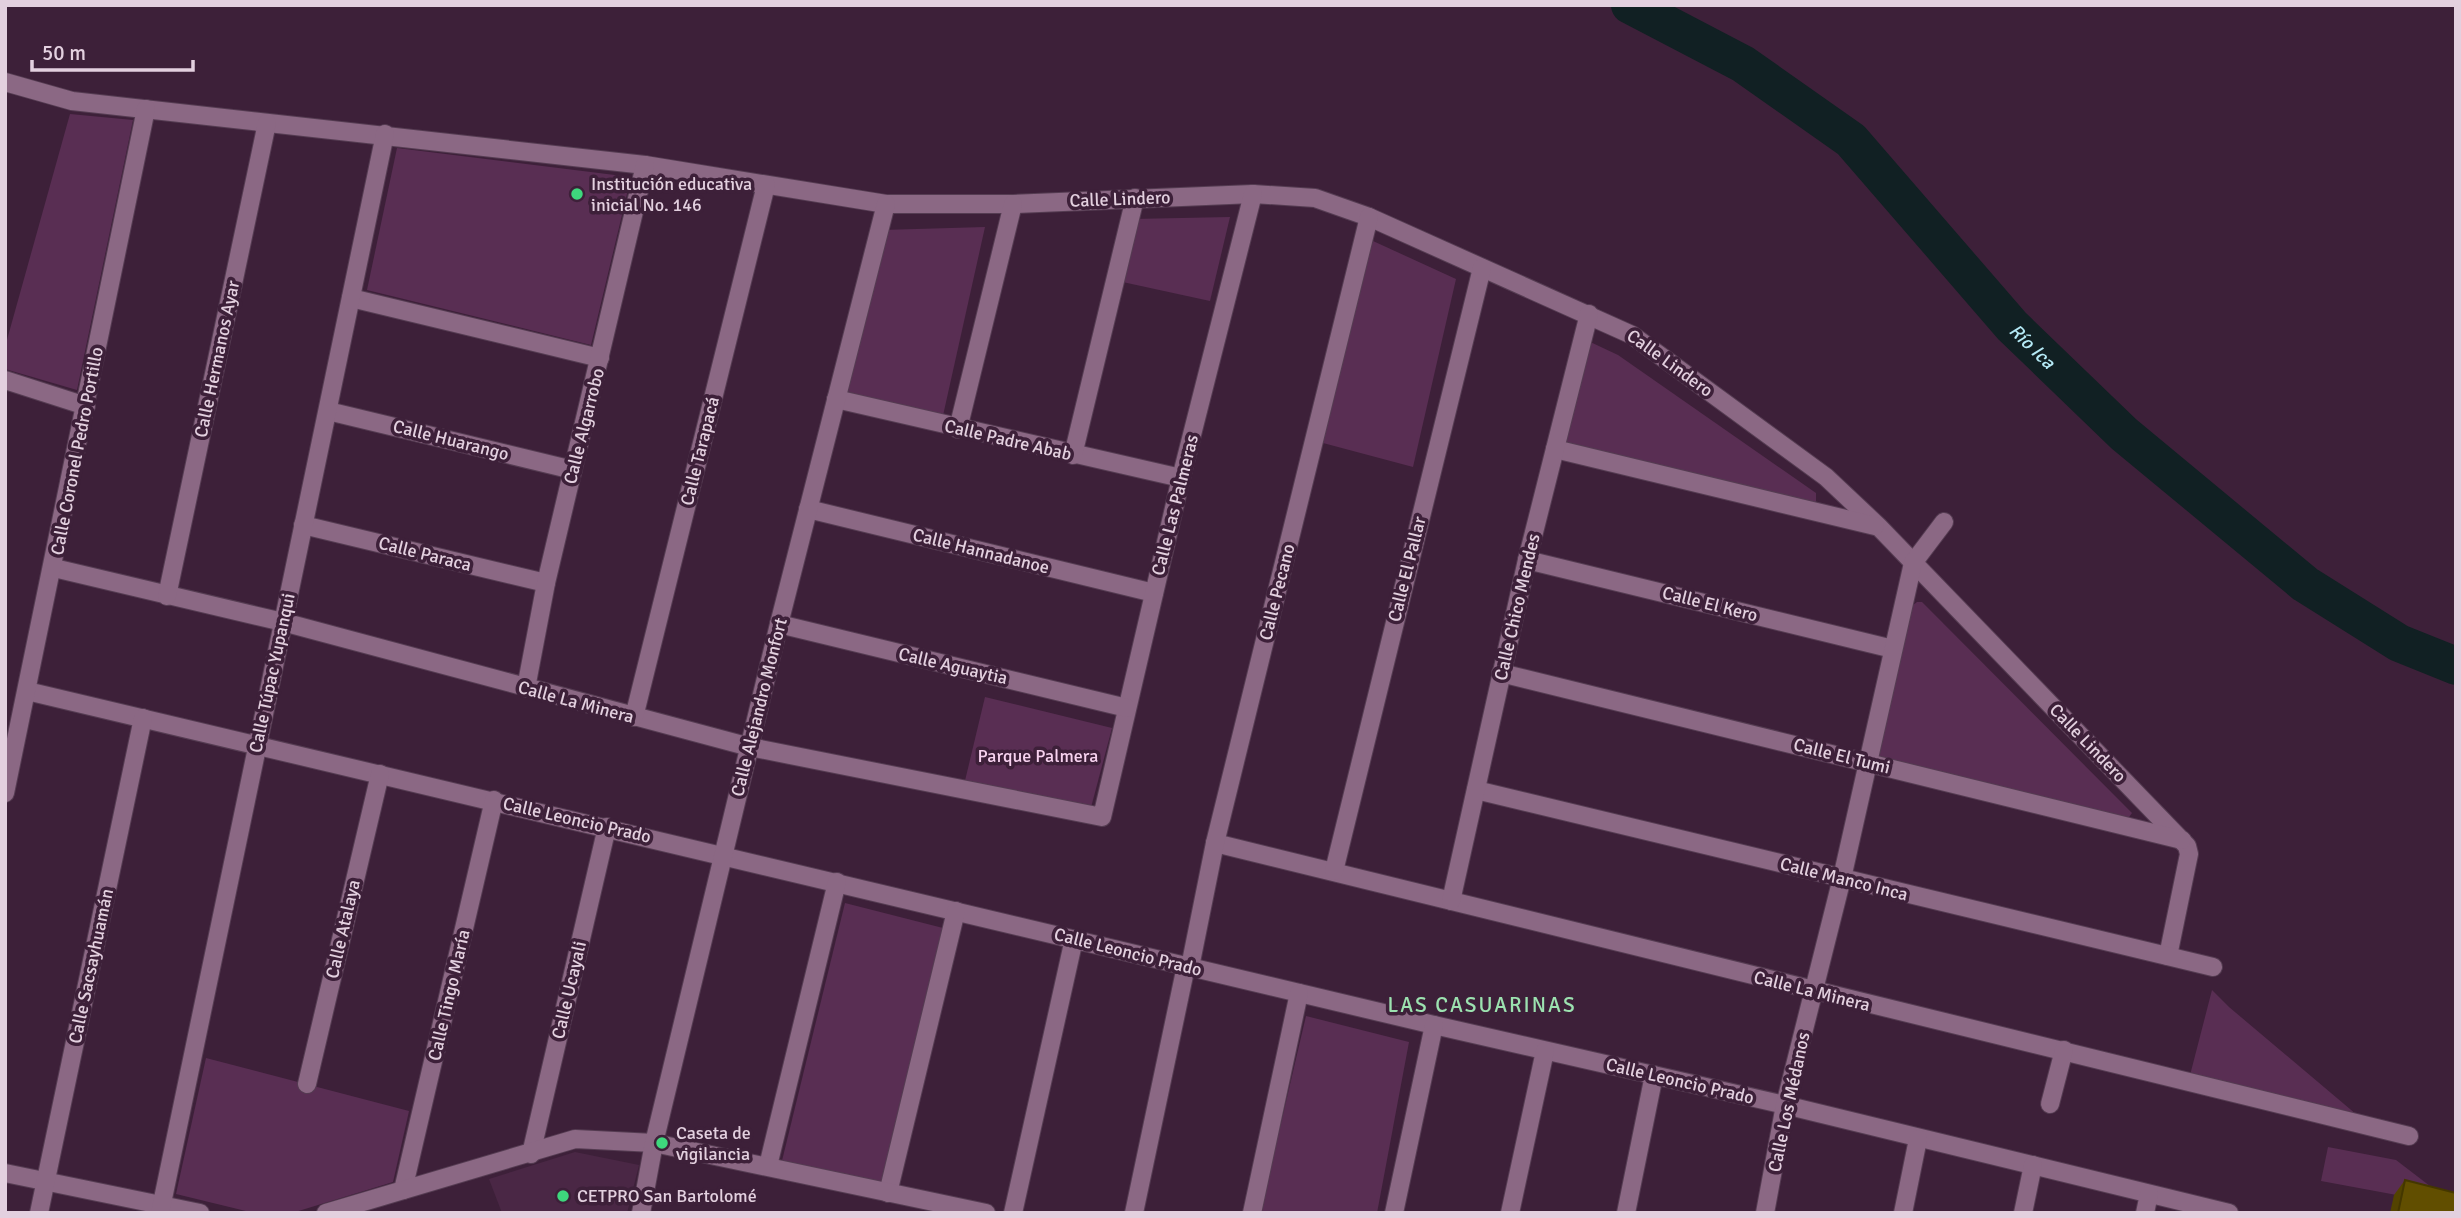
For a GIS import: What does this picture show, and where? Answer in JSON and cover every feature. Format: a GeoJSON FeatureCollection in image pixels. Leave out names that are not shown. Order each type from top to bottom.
{"type":"FeatureCollection","features":[{"type":"Feature","properties":{"kind":"street","name":"Calle Lindero"},"geometry":{"type":"LineString","coordinates":[[5,82],[72,101],[645,165],[886,204],[1013,204],[1254,194],[1310,197],[1369,217],[1632,335],[1826,477],[1878,526],[2182,840]]}},
{"type":"Feature","properties":{"kind":"street","name":"Calle Coronel Pedro Portillo"},"geometry":{"type":"LineString","coordinates":[[5,793],[54,568],[146,109]]}},
{"type":"Feature","properties":{"kind":"street","name":"Calle Hermanos Ayar"},"geometry":{"type":"LineString","coordinates":[[167,596],[267,123]]}},
{"type":"Feature","properties":{"kind":"street","name":"Calle Túpac Yupanqui"},"geometry":{"type":"LineString","coordinates":[[161,1209],[385,134]]}},
{"type":"Feature","properties":{"kind":"street","name":"Calle Algarrobo"},"geometry":{"type":"LineString","coordinates":[[526,688],[546,583],[645,165]]}},
{"type":"Feature","properties":{"kind":"street","name":"Calle Tarapacá"},"geometry":{"type":"LineString","coordinates":[[634,717],[766,185]]}},
{"type":"Feature","properties":{"kind":"street","name":"Calle Las Palmeras"},"geometry":{"type":"LineString","coordinates":[[1102,817],[1181,478],[1254,194]]}},
{"type":"Feature","properties":{"kind":"street"},"geometry":{"type":"LineString","coordinates":[[1073,455],[1135,198]]}},
{"type":"Feature","properties":{"kind":"street","name":"Calle Alejandro Monfort"},"geometry":{"type":"LineString","coordinates":[[641,1213],[654,1143],[779,624],[886,204]]}},
{"type":"Feature","properties":{"kind":"street"},"geometry":{"type":"LineString","coordinates":[[958,429],[1013,204]]}},
{"type":"Feature","properties":{"kind":"street","name":"Calle Pecano"},"geometry":{"type":"LineString","coordinates":[[1134,1213],[1215,843],[1369,217]]}},
{"type":"Feature","properties":{"kind":"street","name":"Calle El Pallar"},"geometry":{"type":"LineString","coordinates":[[1334,871],[1482,268]]}},
{"type":"Feature","properties":{"kind":"street"},"geometry":{"type":"LineString","coordinates":[[351,298],[600,358]]}},
{"type":"Feature","properties":{"kind":"street","name":"Calle Chico Mendes"},"geometry":{"type":"LineString","coordinates":[[1451,901],[1527,560],[1589,314]]}},
{"type":"Feature","properties":{"kind":"street"},"geometry":{"type":"LineString","coordinates":[[5,380],[86,406]]}},
{"type":"Feature","properties":{"kind":"street","name":"Calle Padre Abab"},"geometry":{"type":"LineString","coordinates":[[835,399],[1181,478]]}},
{"type":"Feature","properties":{"kind":"street","name":"Calle Huarango"},"geometry":{"type":"LineString","coordinates":[[328,411],[573,470]]}},
{"type":"Feature","properties":{"kind":"street"},"geometry":{"type":"LineString","coordinates":[[1555,449],[1878,526]]}},
{"type":"Feature","properties":{"kind":"street","name":"Calle Hannadanoe"},"geometry":{"type":"LineString","coordinates":[[808,509],[1154,593]]}},
{"type":"Feature","properties":{"kind":"street"},"geometry":{"type":"LineString","coordinates":[[1913,562],[1944,522]]}},
{"type":"Feature","properties":{"kind":"street","name":"Calle Paraca"},"geometry":{"type":"LineString","coordinates":[[303,524],[546,583]]}},
{"type":"Feature","properties":{"kind":"street","name":"Calle El Kero"},"geometry":{"type":"LineString","coordinates":[[1527,560],[1893,649]]}},
{"type":"Feature","properties":{"kind":"street","name":"Calle Los Médanos"},"geometry":{"type":"LineString","coordinates":[[1765,1213],[1786,1105],[1842,878],[1913,562]]}},
{"type":"Feature","properties":{"kind":"street","name":"Calle La Minera"},"geometry":{"type":"LineString","coordinates":[[54,568],[283,622],[750,747],[1102,817]]}},
{"type":"Feature","properties":{"kind":"street","name":"Calle Aguaytia"},"geometry":{"type":"LineString","coordinates":[[779,624],[1128,708]]}},
{"type":"Feature","properties":{"kind":"street","name":"Calle El Tumi"},"geometry":{"type":"LineString","coordinates":[[1501,673],[2182,840]]}},
{"type":"Feature","properties":{"kind":"street","name":"Calle Leoncio Prado"},"geometry":{"type":"LineString","coordinates":[[27,691],[1434,1025],[1786,1105],[2229,1213]]}},
{"type":"Feature","properties":{"kind":"street","name":"Calle Sacsayhuamán"},"geometry":{"type":"LineString","coordinates":[[39,1213],[143,718]]}},
{"type":"Feature","properties":{"kind":"street","name":"Calle Atalaya"},"geometry":{"type":"LineString","coordinates":[[307,1084],[380,774]]}},
{"type":"Feature","properties":{"kind":"street","name":"Calle Manco Inca"},"geometry":{"type":"LineString","coordinates":[[1476,790],[2213,967]]}},
{"type":"Feature","properties":{"kind":"street","name":"Calle Tingo María"},"geometry":{"type":"LineString","coordinates":[[403,1189],[494,800]]}},
{"type":"Feature","properties":{"kind":"street","name":"Calle Ucayali"},"geometry":{"type":"LineString","coordinates":[[531,1154],[607,827]]}},
{"type":"Feature","properties":{"kind":"street"},"geometry":{"type":"LineString","coordinates":[[2168,957],[2189,854],[2182,840]]}},
{"type":"Feature","properties":{"kind":"street","name":"Calle La Minera"},"geometry":{"type":"LineString","coordinates":[[1215,843],[2409,1136]]}},
{"type":"Feature","properties":{"kind":"street"},"geometry":{"type":"LineString","coordinates":[[768,1166],[837,882]]}},
{"type":"Feature","properties":{"kind":"street"},"geometry":{"type":"LineString","coordinates":[[888,1193],[956,911]]}},
{"type":"Feature","properties":{"kind":"street"},"geometry":{"type":"LineString","coordinates":[[1013,1213],[1074,939]]}},
{"type":"Feature","properties":{"kind":"street"},"geometry":{"type":"LineString","coordinates":[[1252,1213],[1299,993]]}},
{"type":"Feature","properties":{"kind":"street"},"geometry":{"type":"LineString","coordinates":[[1394,1213],[1434,1025]]}},
{"type":"Feature","properties":{"kind":"street"},"geometry":{"type":"LineString","coordinates":[[2050,1104],[2064,1050]]}},
{"type":"Feature","properties":{"kind":"street"},"geometry":{"type":"LineString","coordinates":[[1510,1213],[1545,1051]]}},
{"type":"Feature","properties":{"kind":"street"},"geometry":{"type":"LineString","coordinates":[[1626,1213],[1654,1074]]}},
{"type":"Feature","properties":{"kind":"street"},"geometry":{"type":"LineString","coordinates":[[327,1213],[575,1139],[654,1143],[986,1213]]}},
{"type":"Feature","properties":{"kind":"street"},"geometry":{"type":"LineString","coordinates":[[1903,1213],[1918,1139]]}},
{"type":"Feature","properties":{"kind":"street"},"geometry":{"type":"LineString","coordinates":[[2022,1213],[2033,1165]]}},
{"type":"Feature","properties":{"kind":"street"},"geometry":{"type":"LineString","coordinates":[[5,1173],[161,1209],[200,1213]]}},
{"type":"Feature","properties":{"kind":"street"},"geometry":{"type":"LineString","coordinates":[[2145,1213],[2149,1194]]}},
{"type":"Feature","properties":{"kind":"shaded area","name":"CETPRO San Bartolomé"},"geometry":{"type":"Polygon","coordinates":[[[575,1152],[639,1165],[627,1213],[502,1213],[489,1179],[575,1152]]]}},
{"type":"Feature","properties":{"kind":"green space"},"geometry":{"type":"Polygon","coordinates":[[[70,114],[133,120],[77,390],[5,369],[5,347],[70,114]]]}},
{"type":"Feature","properties":{"kind":"green space"},"geometry":{"type":"Polygon","coordinates":[[[397,148],[631,177],[591,345],[367,290],[397,148]]]}},
{"type":"Feature","properties":{"kind":"green space"},"geometry":{"type":"Polygon","coordinates":[[[1230,217],[1210,301],[1118,281],[1132,219],[1230,217]]]}},
{"type":"Feature","properties":{"kind":"green space"},"geometry":{"type":"Polygon","coordinates":[[[985,227],[942,420],[843,396],[882,230],[985,227]]]}},
{"type":"Feature","properties":{"kind":"green space"},"geometry":{"type":"Polygon","coordinates":[[[1373,241],[1456,279],[1413,467],[1323,443],[1367,246],[1373,241]]]}},
{"type":"Feature","properties":{"kind":"green space"},"geometry":{"type":"Polygon","coordinates":[[[1586,340],[1618,355],[1816,493],[1816,501],[1810,508],[1561,448],[1586,340]]]}},
{"type":"Feature","properties":{"kind":"green space"},"geometry":{"type":"Polygon","coordinates":[[[1922,602],[2132,813],[2127,820],[1875,764],[1913,605],[1922,602]]]}},
{"type":"Feature","properties":{"kind":"green space","name":"Parque Palmera"},"geometry":{"type":"Polygon","coordinates":[[[985,697],[1112,728],[1089,815],[964,785],[985,697]]]}},
{"type":"Feature","properties":{"kind":"green space"},"geometry":{"type":"Polygon","coordinates":[[[845,903],[943,928],[880,1188],[780,1169],[845,903]]]}},
{"type":"Feature","properties":{"kind":"green space"},"geometry":{"type":"Polygon","coordinates":[[[2212,990],[2229,1007],[2376,1131],[2188,1083],[2212,990]]]}},
{"type":"Feature","properties":{"kind":"green space"},"geometry":{"type":"Polygon","coordinates":[[[1306,1016],[1409,1042],[1377,1213],[1260,1213],[1306,1016]]]}},
{"type":"Feature","properties":{"kind":"green space"},"geometry":{"type":"Polygon","coordinates":[[[206,1058],[409,1111],[393,1182],[292,1213],[254,1213],[176,1194],[206,1058]]]}},
{"type":"Feature","properties":{"kind":"green space"},"geometry":{"type":"Polygon","coordinates":[[[2328,1147],[2396,1160],[2456,1206],[2321,1181],[2328,1147]]]}},
{"type":"Feature","properties":{"kind":"building"},"geometry":{"type":"Polygon","coordinates":[[[2405,1180],[2456,1193],[2456,1213],[2398,1213],[2405,1180]]]}},
{"type":"Feature","properties":{"kind":"waterway","name":"Río Ica"},"geometry":{"type":"LineString","coordinates":[[1630,5],[1743,64],[1851,140],[2012,326],[2124,434],[2305,584],[2399,643],[2456,666]]}},
{"type":"Feature","properties":{"kind":"place","name":"Institución educativa inicial No. 146"},"geometry":{"type":"Point","coordinates":[577,194]}},
{"type":"Feature","properties":{"kind":"place","name":"Caseta de vigilancia"},"geometry":{"type":"Point","coordinates":[662,1143]}},
{"type":"Feature","properties":{"kind":"place","name":"CETPRO San Bartolomé"},"geometry":{"type":"Point","coordinates":[563,1196]}},
{"type":"Feature","properties":{"kind":"district","name":"LAS CASUARINAS"},"geometry":{"type":"Point","coordinates":[1482,1005]}}]}
